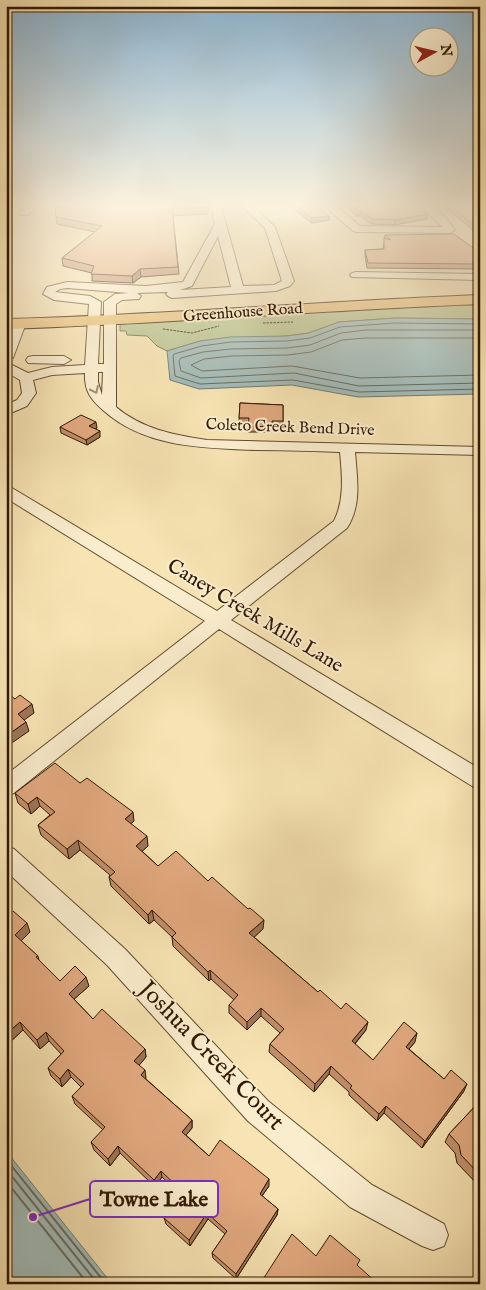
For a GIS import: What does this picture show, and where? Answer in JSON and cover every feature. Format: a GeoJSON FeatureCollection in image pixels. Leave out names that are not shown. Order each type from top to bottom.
{"type":"FeatureCollection","features":[{"type":"Feature","properties":{"kind":"main road","name":"Greenhouse Road"},"geometry":{"type":"LineString","coordinates":[[13,323],[480,290]]}},
{"type":"Feature","properties":{"kind":"main road","name":"Greenhouse Road"},"geometry":{"type":"LineString","coordinates":[[341,300],[480,300]]}},
{"type":"Feature","properties":{"kind":"main road","name":"Greenhouse Road"},"geometry":{"type":"LineString","coordinates":[[6,312],[94,316]]}},
{"type":"Feature","properties":{"kind":"street"},"geometry":{"type":"LineString","coordinates":[[94,316],[95,302],[89,298],[56,298],[49,294],[51,289],[66,285],[130,289],[182,286],[191,280],[198,266]]}},
{"type":"Feature","properties":{"kind":"street"},"geometry":{"type":"LineString","coordinates":[[232,266],[238,290]]}},
{"type":"Feature","properties":{"kind":"street"},"geometry":{"type":"LineString","coordinates":[[109,407],[110,302],[119,297],[276,288],[283,286],[288,281],[283,266]]}},
{"type":"Feature","properties":{"kind":"street"},"geometry":{"type":"LineString","coordinates":[[356,275],[480,277]]}},
{"type":"Feature","properties":{"kind":"street","name":"Coleto Creek Bend Drive"},"geometry":{"type":"LineString","coordinates":[[94,316],[91,382],[96,397],[131,424],[168,438],[207,444],[480,451]]}},
{"type":"Feature","properties":{"kind":"street"},"geometry":{"type":"LineString","coordinates":[[6,358],[13,323]]}},
{"type":"Feature","properties":{"kind":"street"},"geometry":{"type":"LineString","coordinates":[[33,360],[53,366],[110,368]]}},
{"type":"Feature","properties":{"kind":"street"},"geometry":{"type":"LineString","coordinates":[[26,378],[53,366],[78,360]]}},
{"type":"Feature","properties":{"kind":"street"},"geometry":{"type":"LineString","coordinates":[[6,366],[26,378],[29,393],[22,403],[6,411]]}},
{"type":"Feature","properties":{"kind":"street"},"geometry":{"type":"LineString","coordinates":[[6,787],[341,524],[348,513],[350,499],[347,448]]}},
{"type":"Feature","properties":{"kind":"street","name":"Caney Creek Mills Lane"},"geometry":{"type":"LineString","coordinates":[[6,491],[480,780]]}},
{"type":"Feature","properties":{"kind":"street","name":"Joshua Creek Court"},"geometry":{"type":"LineString","coordinates":[[6,856],[116,957],[258,1111],[362,1196],[433,1235]]}},
{"type":"Feature","properties":{"kind":"green space"},"geometry":{"type":"Polygon","coordinates":[[[480,298],[480,319],[396,318],[339,322],[309,333],[201,341],[167,351],[157,346],[147,336],[127,335],[126,331],[120,331],[120,324],[480,298]]]}},
{"type":"Feature","properties":{"kind":"water"},"geometry":{"type":"Polygon","coordinates":[[[396,318],[480,319],[480,394],[358,397],[292,385],[199,389],[170,380],[167,351],[200,341],[230,337],[287,336],[309,333],[339,322],[396,318]]]}},
{"type":"Feature","properties":{"kind":"water"},"geometry":{"type":"Polygon","coordinates":[[[6,1151],[112,1284],[6,1284],[6,1151]]]}},
{"type":"Feature","properties":{"kind":"building"},"geometry":{"type":"Polygon","coordinates":[[[94,266],[178,267],[140,269],[132,276],[91,274],[94,266]]]}},
{"type":"Feature","properties":{"kind":"building"},"geometry":{"type":"Polygon","coordinates":[[[240,403],[283,405],[283,421],[272,421],[272,426],[248,427],[249,418],[239,418],[240,403]]]}},
{"type":"Feature","properties":{"kind":"building"},"geometry":{"type":"Polygon","coordinates":[[[81,415],[96,422],[89,426],[100,431],[86,440],[60,427],[81,415]]]}},
{"type":"Feature","properties":{"kind":"building"},"geometry":{"type":"Polygon","coordinates":[[[6,692],[15,699],[20,695],[32,704],[18,714],[26,722],[6,736],[6,692]]]}},
{"type":"Feature","properties":{"kind":"building"},"geometry":{"type":"Polygon","coordinates":[[[55,763],[80,783],[87,778],[133,812],[125,819],[147,836],[136,846],[158,866],[176,851],[208,881],[212,877],[248,909],[250,908],[264,920],[249,933],[318,992],[320,990],[341,1009],[346,1003],[368,1022],[352,1041],[373,1060],[404,1022],[417,1033],[406,1047],[444,1079],[451,1070],[467,1084],[425,1141],[386,1106],[379,1114],[350,1088],[352,1086],[331,1066],[315,1084],[270,1044],[284,1029],[261,1008],[247,1022],[229,1005],[238,995],[210,970],[208,972],[172,937],[176,933],[152,910],[148,915],[109,877],[115,872],[78,840],[67,849],[38,825],[55,812],[37,797],[28,804],[15,793],[55,763]]]}},
{"type":"Feature","properties":{"kind":"building"},"geometry":{"type":"Polygon","coordinates":[[[13,911],[27,923],[15,935],[38,956],[36,957],[60,981],[75,966],[86,977],[69,994],[93,1019],[102,1009],[145,1049],[134,1061],[145,1070],[141,1075],[192,1120],[182,1132],[209,1156],[220,1140],[269,1179],[260,1194],[278,1209],[236,1274],[212,1253],[227,1231],[207,1213],[189,1240],[164,1218],[183,1192],[161,1171],[154,1180],[118,1146],[108,1159],[91,1142],[105,1127],[72,1096],[84,1084],[68,1069],[60,1079],[48,1068],[64,1051],[46,1032],[37,1040],[20,1022],[6,1034],[6,993],[8,992],[6,990],[6,917],[13,911]]]}},
{"type":"Feature","properties":{"kind":"building"},"geometry":{"type":"Polygon","coordinates":[[[480,1101],[480,1175],[461,1155],[459,1145],[449,1134],[480,1101]]]}},
{"type":"Feature","properties":{"kind":"building"},"geometry":{"type":"Polygon","coordinates":[[[292,1234],[316,1256],[330,1235],[360,1260],[357,1265],[378,1284],[260,1284],[292,1234]]]}},
{"type":"Feature","properties":{"kind":"place","name":"Towne Lake"},"geometry":{"type":"Point","coordinates":[33,1217]}}]}
